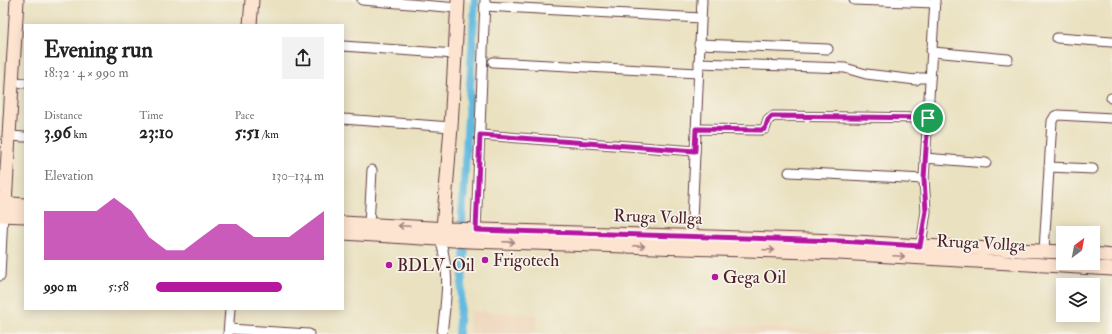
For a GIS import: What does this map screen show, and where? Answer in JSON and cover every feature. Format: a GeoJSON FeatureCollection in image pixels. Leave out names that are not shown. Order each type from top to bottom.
{"type":"FeatureCollection","features":[{"type":"Feature","properties":{"kind":"main road"},"geometry":{"type":"LineString","coordinates":[[2,209],[7,128],[19,82],[20,31],[17,0]]}},
{"type":"Feature","properties":{"kind":"main road"},"geometry":{"type":"LineString","coordinates":[[250,24],[252,0]]}},
{"type":"Feature","properties":{"kind":"main road"},"geometry":{"type":"LineString","coordinates":[[445,234],[458,4]]}},
{"type":"Feature","properties":{"kind":"main road"},"geometry":{"type":"LineString","coordinates":[[2,209],[24,205]]}},
{"type":"Feature","properties":{"kind":"main road"},"geometry":{"type":"LineString","coordinates":[[2,209],[24,216]]}},
{"type":"Feature","properties":{"kind":"main road"},"geometry":{"type":"LineString","coordinates":[[344,223],[445,234]]}},
{"type":"Feature","properties":{"kind":"main road"},"geometry":{"type":"LineString","coordinates":[[344,233],[445,234]]}},
{"type":"Feature","properties":{"kind":"main road","name":"Rruga Vollga"},"geometry":{"type":"LineString","coordinates":[[445,234],[473,233],[691,242],[1112,269]]}},
{"type":"Feature","properties":{"kind":"main road","name":"Rruga Vollga"},"geometry":{"type":"LineString","coordinates":[[691,242],[840,241],[1056,251]]}},
{"type":"Feature","properties":{"kind":"main road"},"geometry":{"type":"LineString","coordinates":[[1100,255],[1112,256]]}},
{"type":"Feature","properties":{"kind":"street"},"geometry":{"type":"LineString","coordinates":[[362,0],[458,4]]}},
{"type":"Feature","properties":{"kind":"street"},"geometry":{"type":"LineString","coordinates":[[691,242],[702,0]]}},
{"type":"Feature","properties":{"kind":"street"},"geometry":{"type":"LineString","coordinates":[[854,0],[935,1],[924,179],[926,211],[920,246]]}},
{"type":"Feature","properties":{"kind":"street"},"geometry":{"type":"LineString","coordinates":[[473,233],[480,135],[485,3],[701,18]]}},
{"type":"Feature","properties":{"kind":"street"},"geometry":{"type":"LineString","coordinates":[[1057,38],[1112,42]]}},
{"type":"Feature","properties":{"kind":"street"},"geometry":{"type":"LineString","coordinates":[[699,44],[828,49]]}},
{"type":"Feature","properties":{"kind":"street"},"geometry":{"type":"LineString","coordinates":[[344,46],[455,54]]}},
{"type":"Feature","properties":{"kind":"street"},"geometry":{"type":"LineString","coordinates":[[932,50],[933,52],[1008,59]]}},
{"type":"Feature","properties":{"kind":"street"},"geometry":{"type":"LineString","coordinates":[[493,62],[698,73]]}},
{"type":"Feature","properties":{"kind":"street"},"geometry":{"type":"LineString","coordinates":[[699,63],[845,68],[866,74],[916,80],[919,78],[930,78]]}},
{"type":"Feature","properties":{"kind":"street"},"geometry":{"type":"LineString","coordinates":[[1044,250],[1052,121],[1055,116],[1058,115],[1112,118]]}},
{"type":"Feature","properties":{"kind":"street"},"geometry":{"type":"LineString","coordinates":[[696,129],[761,130],[765,129],[768,120],[774,116],[928,118]]}},
{"type":"Feature","properties":{"kind":"street"},"geometry":{"type":"LineString","coordinates":[[344,119],[451,127]]}},
{"type":"Feature","properties":{"kind":"street"},"geometry":{"type":"LineString","coordinates":[[7,128],[24,136]]}},
{"type":"Feature","properties":{"kind":"street"},"geometry":{"type":"LineString","coordinates":[[480,135],[695,151]]}},
{"type":"Feature","properties":{"kind":"street"},"geometry":{"type":"LineString","coordinates":[[926,158],[986,163]]}},
{"type":"Feature","properties":{"kind":"street"},"geometry":{"type":"LineString","coordinates":[[1049,167],[1093,169]]}},
{"type":"Feature","properties":{"kind":"street"},"geometry":{"type":"LineString","coordinates":[[370,225],[372,170]]}},
{"type":"Feature","properties":{"kind":"street"},"geometry":{"type":"LineString","coordinates":[[789,172],[924,179]]}},
{"type":"Feature","properties":{"kind":"street"},"geometry":{"type":"LineString","coordinates":[[0,276],[2,209]]}},
{"type":"Feature","properties":{"kind":"street"},"geometry":{"type":"LineString","coordinates":[[442,334],[448,287],[445,234]]}},
{"type":"Feature","properties":{"kind":"street"},"geometry":{"type":"LineString","coordinates":[[230,310],[228,332],[309,334]]}},
{"type":"Feature","properties":{"kind":"shaded area"},"geometry":{"type":"Polygon","coordinates":[[[471,311],[537,315],[535,334],[469,334],[471,311]]]}},
{"type":"Feature","properties":{"kind":"shaded area"},"geometry":{"type":"Polygon","coordinates":[[[699,325],[889,334],[699,334],[699,325]]]}},
{"type":"Feature","properties":{"kind":"waterway"},"geometry":{"type":"LineString","coordinates":[[458,334],[465,246],[462,217],[475,0]]}},
{"type":"Feature","properties":{"kind":"place","name":"Frigotech"},"geometry":{"type":"Point","coordinates":[485,260]}},
{"type":"Feature","properties":{"kind":"place","name":"BDLV-Oil"},"geometry":{"type":"Point","coordinates":[389,265]}},
{"type":"Feature","properties":{"kind":"place","name":"Gega Oil"},"geometry":{"type":"Point","coordinates":[715,277]}},
{"type":"Feature","properties":{"kind":"route"},"geometry":{"type":"LineString","coordinates":[[772,116],[928,118],[924,179],[926,211],[920,246],[840,241],[476,230],[480,135],[695,151],[696,129],[763,130],[765,129],[768,120],[772,116]]}}]}
